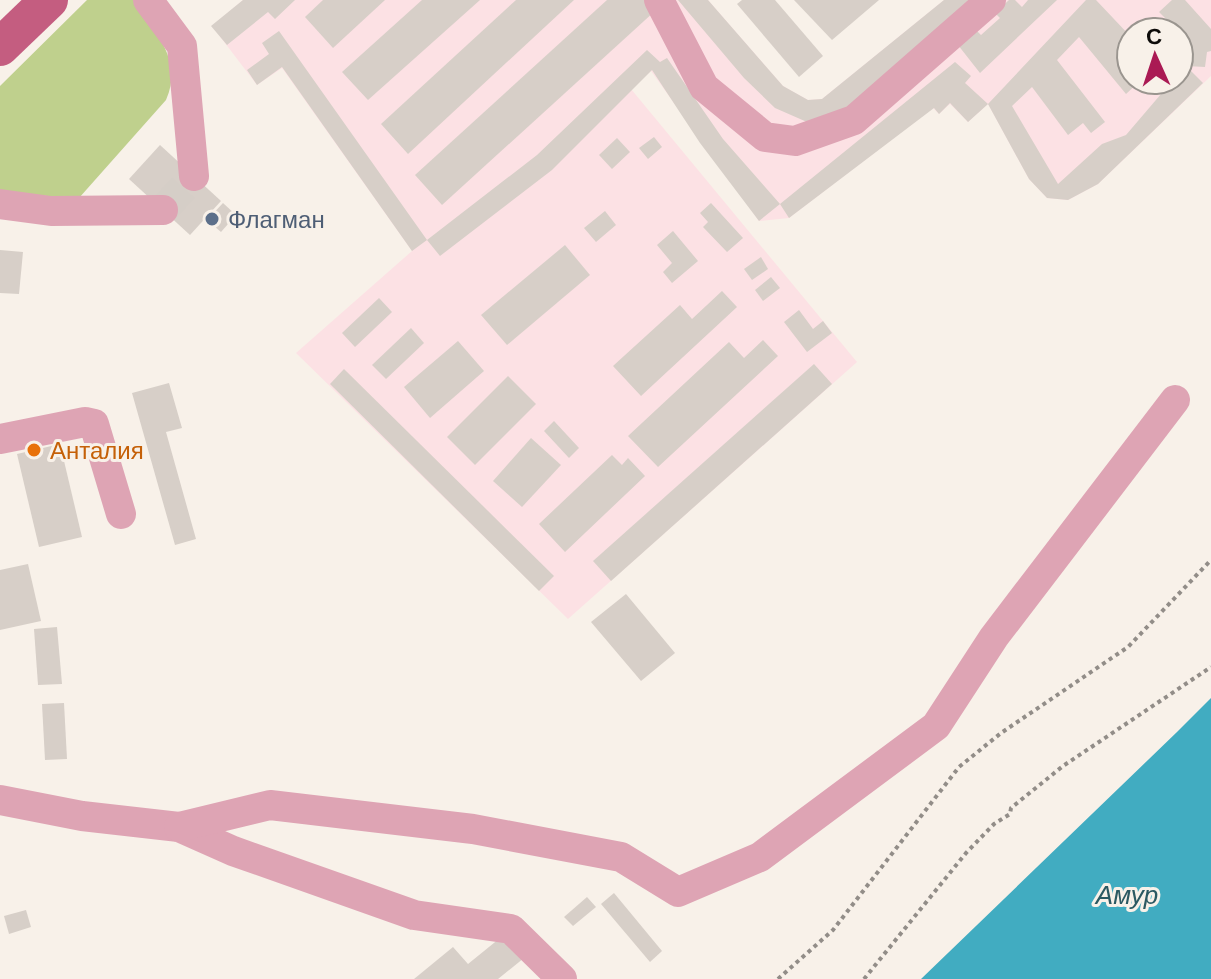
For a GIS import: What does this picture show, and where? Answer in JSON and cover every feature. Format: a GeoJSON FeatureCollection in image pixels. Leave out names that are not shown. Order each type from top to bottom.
{"type":"FeatureCollection","features":[{"type":"Feature","properties":{"kind":"main road"},"geometry":{"type":"LineString","coordinates":[[0,47],[49,0]]}},
{"type":"Feature","properties":{"kind":"lane"},"geometry":{"type":"LineString","coordinates":[[148,0],[182,46],[194,176]]}},
{"type":"Feature","properties":{"kind":"lane"},"geometry":{"type":"LineString","coordinates":[[659,0],[704,87],[765,137],[795,141],[854,120],[991,0]]}},
{"type":"Feature","properties":{"kind":"lane"},"geometry":{"type":"LineString","coordinates":[[0,204],[51,211],[163,210]]}},
{"type":"Feature","properties":{"kind":"lane"},"geometry":{"type":"LineString","coordinates":[[179,827],[270,805],[473,829],[621,857],[678,892],[760,857],[936,726],[994,637],[1175,400]]}},
{"type":"Feature","properties":{"kind":"lane"},"geometry":{"type":"LineString","coordinates":[[0,439],[85,422],[94,424],[121,514]]}},
{"type":"Feature","properties":{"kind":"lane"},"geometry":{"type":"LineString","coordinates":[[0,800],[82,816],[179,827],[233,851],[414,915],[511,929],[562,979]]}},
{"type":"Feature","properties":{"kind":"path"},"geometry":{"type":"LineString","coordinates":[[778,979],[833,930],[959,767],[1001,733],[1128,647],[1211,560]]}},
{"type":"Feature","properties":{"kind":"path"},"geometry":{"type":"LineString","coordinates":[[864,979],[966,853],[994,824],[1010,814],[1011,808],[1063,766],[1211,667]]}},
{"type":"Feature","properties":{"kind":"shaded area"},"geometry":{"type":"Polygon","coordinates":[[[243,0],[708,0],[783,86],[808,100],[822,99],[944,0],[1211,0],[1211,76],[1195,91],[1195,16],[1115,16],[1115,96],[1190,96],[1098,184],[1068,200],[1047,198],[1029,179],[988,104],[968,122],[950,104],[939,114],[933,108],[789,218],[759,221],[651,71],[631,89],[857,362],[568,619],[296,353],[412,251],[282,68],[257,85],[212,26],[243,0]]]}},
{"type":"Feature","properties":{"kind":"green space"},"geometry":{"type":"Polygon","coordinates":[[[87,0],[135,0],[165,48],[169,60],[172,73],[166,100],[79,198],[0,193],[0,86],[87,0]]]}},
{"type":"Feature","properties":{"kind":"water","name":"Амур"},"geometry":{"type":"Polygon","coordinates":[[[1211,698],[1211,979],[921,979],[1177,732],[1211,698]]]}},
{"type":"Feature","properties":{"kind":"building"},"geometry":{"type":"Polygon","coordinates":[[[243,0],[295,0],[275,19],[268,12],[227,45],[211,26],[243,0]]]}},
{"type":"Feature","properties":{"kind":"building"},"geometry":{"type":"Polygon","coordinates":[[[323,0],[385,0],[333,48],[305,17],[323,0]]]}},
{"type":"Feature","properties":{"kind":"building"},"geometry":{"type":"Polygon","coordinates":[[[422,0],[480,0],[368,100],[342,72],[422,0]]]}},
{"type":"Feature","properties":{"kind":"building"},"geometry":{"type":"Polygon","coordinates":[[[516,0],[574,0],[408,154],[381,124],[516,0]]]}},
{"type":"Feature","properties":{"kind":"building"},"geometry":{"type":"Polygon","coordinates":[[[607,0],[645,0],[655,11],[442,205],[415,175],[607,0]]]}},
{"type":"Feature","properties":{"kind":"building"},"geometry":{"type":"Polygon","coordinates":[[[678,0],[708,0],[783,86],[808,100],[822,99],[944,0],[976,0],[847,108],[807,122],[775,108],[744,78],[678,0]]]}},
{"type":"Feature","properties":{"kind":"building"},"geometry":{"type":"Polygon","coordinates":[[[742,0],[775,0],[823,56],[799,77],[737,4],[742,0]]]}},
{"type":"Feature","properties":{"kind":"building"},"geometry":{"type":"Polygon","coordinates":[[[794,0],[879,0],[832,40],[794,0]]]}},
{"type":"Feature","properties":{"kind":"building"},"geometry":{"type":"Polygon","coordinates":[[[1009,0],[1015,0],[1022,7],[1028,0],[1057,0],[980,73],[958,45],[975,29],[981,35],[1000,18],[995,13],[1009,0]]]}},
{"type":"Feature","properties":{"kind":"building"},"geometry":{"type":"Polygon","coordinates":[[[1086,0],[1096,0],[1115,20],[1115,81],[1079,37],[1057,60],[1105,122],[1091,133],[1083,123],[1068,135],[1032,87],[1012,106],[1058,184],[1102,144],[1126,135],[1159,96],[1189,96],[1098,184],[1068,200],[1047,198],[1029,179],[988,104],[1086,0]]]}},
{"type":"Feature","properties":{"kind":"building"},"geometry":{"type":"Polygon","coordinates":[[[1172,0],[1185,0],[1211,29],[1211,51],[1207,52],[1205,67],[1195,66],[1195,16],[1163,16],[1159,12],[1172,0]]]}},
{"type":"Feature","properties":{"kind":"building"},"geometry":{"type":"Polygon","coordinates":[[[279,31],[427,240],[412,251],[282,67],[257,85],[247,70],[269,54],[262,43],[279,31]]]}},
{"type":"Feature","properties":{"kind":"building"},"geometry":{"type":"Polygon","coordinates":[[[647,50],[660,62],[667,58],[723,139],[780,204],[759,221],[700,143],[652,70],[552,170],[440,256],[427,240],[537,155],[647,50]]]}},
{"type":"Feature","properties":{"kind":"building"},"geometry":{"type":"Polygon","coordinates":[[[955,62],[971,76],[965,83],[988,104],[968,122],[950,103],[939,114],[934,108],[789,218],[780,204],[955,62]]]}},
{"type":"Feature","properties":{"kind":"building"},"geometry":{"type":"Polygon","coordinates":[[[1195,75],[1203,83],[1195,91],[1195,75]]]}},
{"type":"Feature","properties":{"kind":"building"},"geometry":{"type":"Polygon","coordinates":[[[654,137],[662,147],[648,159],[639,148],[654,137]]]}},
{"type":"Feature","properties":{"kind":"building"},"geometry":{"type":"Polygon","coordinates":[[[617,138],[630,152],[612,169],[599,155],[617,138]]]}},
{"type":"Feature","properties":{"kind":"building"},"geometry":{"type":"Polygon","coordinates":[[[160,145],[221,201],[190,235],[129,179],[160,145]]]}},
{"type":"Feature","properties":{"kind":"building"},"geometry":{"type":"Polygon","coordinates":[[[223,203],[236,215],[221,232],[207,220],[223,203]]]}},
{"type":"Feature","properties":{"kind":"building"},"geometry":{"type":"Polygon","coordinates":[[[711,203],[743,238],[727,252],[703,227],[708,222],[700,213],[711,203]]]}},
{"type":"Feature","properties":{"kind":"building"},"geometry":{"type":"Polygon","coordinates":[[[605,211],[616,225],[596,242],[584,228],[605,211]]]}},
{"type":"Feature","properties":{"kind":"building"},"geometry":{"type":"Polygon","coordinates":[[[673,231],[698,261],[672,283],[663,272],[672,263],[657,245],[673,231]]]}},
{"type":"Feature","properties":{"kind":"building"},"geometry":{"type":"Polygon","coordinates":[[[565,245],[590,275],[507,345],[481,315],[565,245]]]}},
{"type":"Feature","properties":{"kind":"building"},"geometry":{"type":"Polygon","coordinates":[[[0,250],[23,252],[19,294],[0,293],[0,250]]]}},
{"type":"Feature","properties":{"kind":"building"},"geometry":{"type":"Polygon","coordinates":[[[761,257],[768,269],[752,280],[744,269],[761,257]]]}},
{"type":"Feature","properties":{"kind":"building"},"geometry":{"type":"Polygon","coordinates":[[[771,277],[780,288],[763,301],[755,290],[771,277]]]}},
{"type":"Feature","properties":{"kind":"building"},"geometry":{"type":"Polygon","coordinates":[[[722,291],[737,307],[641,396],[613,366],[680,305],[692,319],[722,291]]]}},
{"type":"Feature","properties":{"kind":"building"},"geometry":{"type":"Polygon","coordinates":[[[379,298],[392,312],[355,347],[342,333],[379,298]]]}},
{"type":"Feature","properties":{"kind":"building"},"geometry":{"type":"Polygon","coordinates":[[[799,310],[813,329],[823,321],[832,333],[807,352],[784,322],[799,310]]]}},
{"type":"Feature","properties":{"kind":"building"},"geometry":{"type":"Polygon","coordinates":[[[411,328],[424,343],[386,379],[372,365],[411,328]]]}},
{"type":"Feature","properties":{"kind":"building"},"geometry":{"type":"Polygon","coordinates":[[[763,340],[778,356],[658,467],[628,436],[729,342],[744,358],[763,340]]]}},
{"type":"Feature","properties":{"kind":"building"},"geometry":{"type":"Polygon","coordinates":[[[458,341],[484,371],[430,418],[404,387],[458,341]]]}},
{"type":"Feature","properties":{"kind":"building"},"geometry":{"type":"Polygon","coordinates":[[[814,364],[832,384],[611,581],[593,561],[814,364]]]}},
{"type":"Feature","properties":{"kind":"building"},"geometry":{"type":"Polygon","coordinates":[[[344,369],[554,576],[539,591],[330,384],[344,369]]]}},
{"type":"Feature","properties":{"kind":"building"},"geometry":{"type":"Polygon","coordinates":[[[508,376],[536,404],[475,465],[447,437],[508,376]]]}},
{"type":"Feature","properties":{"kind":"building"},"geometry":{"type":"Polygon","coordinates":[[[169,383],[182,428],[166,432],[196,539],[175,545],[132,393],[169,383]]]}},
{"type":"Feature","properties":{"kind":"building"},"geometry":{"type":"Polygon","coordinates":[[[554,421],[579,448],[569,458],[544,431],[554,421]]]}},
{"type":"Feature","properties":{"kind":"building"},"geometry":{"type":"Polygon","coordinates":[[[531,438],[561,465],[522,507],[493,481],[531,438]]]}},
{"type":"Feature","properties":{"kind":"building"},"geometry":{"type":"Polygon","coordinates":[[[60,444],[82,537],[39,547],[17,454],[60,444]]]}},
{"type":"Feature","properties":{"kind":"building"},"geometry":{"type":"Polygon","coordinates":[[[612,455],[622,465],[628,458],[645,476],[565,552],[539,524],[612,455]]]}},
{"type":"Feature","properties":{"kind":"building"},"geometry":{"type":"Polygon","coordinates":[[[28,564],[41,621],[0,630],[0,570],[28,564]]]}},
{"type":"Feature","properties":{"kind":"building"},"geometry":{"type":"Polygon","coordinates":[[[626,594],[675,653],[641,681],[591,622],[626,594]]]}},
{"type":"Feature","properties":{"kind":"building"},"geometry":{"type":"Polygon","coordinates":[[[57,627],[62,684],[38,685],[34,629],[57,627]]]}},
{"type":"Feature","properties":{"kind":"building"},"geometry":{"type":"Polygon","coordinates":[[[64,703],[67,759],[45,760],[42,704],[64,703]]]}},
{"type":"Feature","properties":{"kind":"building"},"geometry":{"type":"Polygon","coordinates":[[[614,893],[662,951],[650,962],[601,904],[614,893]]]}},
{"type":"Feature","properties":{"kind":"building"},"geometry":{"type":"Polygon","coordinates":[[[587,897],[596,907],[573,926],[564,917],[587,897]]]}},
{"type":"Feature","properties":{"kind":"building"},"geometry":{"type":"Polygon","coordinates":[[[26,910],[31,927],[9,934],[4,916],[26,910]]]}},
{"type":"Feature","properties":{"kind":"building"},"geometry":{"type":"Polygon","coordinates":[[[505,934],[524,958],[498,979],[414,979],[453,947],[468,964],[505,934]]]}},
{"type":"Feature","properties":{"kind":"tunnel"},"geometry":{"type":"LineString","coordinates":[[163,210],[194,176]]}},
{"type":"Feature","properties":{"kind":"place","name":"Флагман"},"geometry":{"type":"Point","coordinates":[212,219]}},
{"type":"Feature","properties":{"kind":"place","name":"Анталия"},"geometry":{"type":"Point","coordinates":[34,450]}}]}
